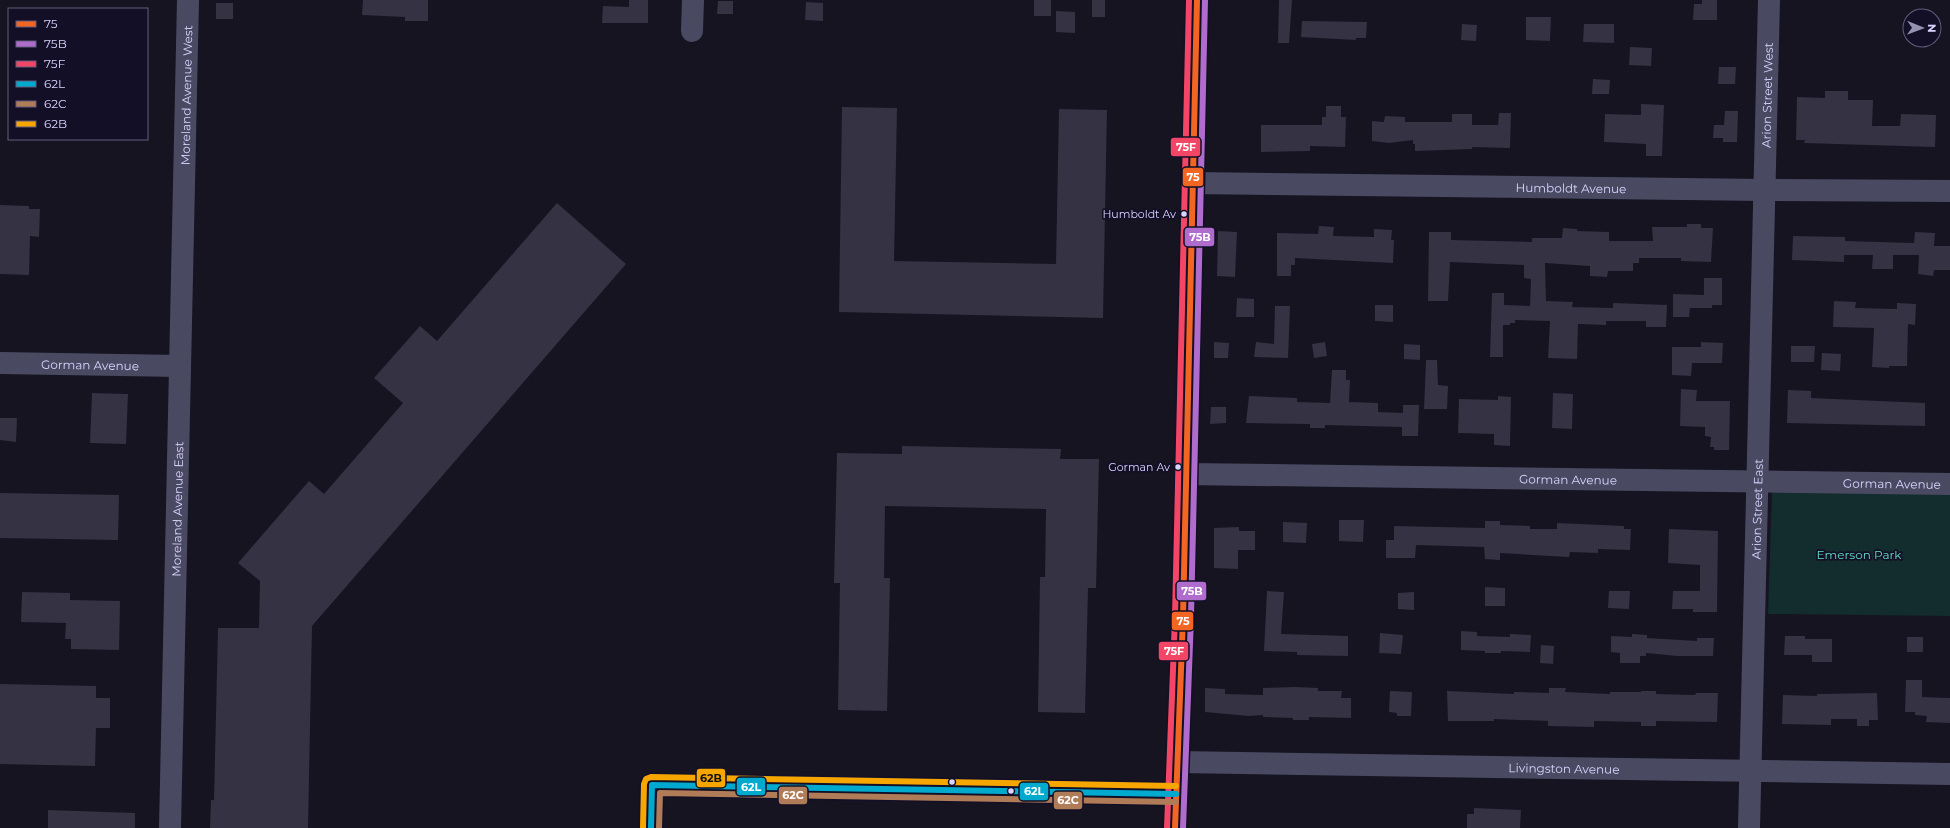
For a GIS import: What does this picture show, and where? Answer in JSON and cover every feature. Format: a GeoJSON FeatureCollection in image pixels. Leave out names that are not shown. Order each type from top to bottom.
{"type":"FeatureCollection","features":[{"type":"Feature","properties":{"kind":"street","name":"Moreland Avenue West"},"geometry":{"type":"LineString","coordinates":[[184,190],[188,0]]}},
{"type":"Feature","properties":{"kind":"street"},"geometry":{"type":"LineString","coordinates":[[692,31],[693,0]]}},
{"type":"Feature","properties":{"kind":"street"},"geometry":{"type":"LineString","coordinates":[[1175,828],[1186,474],[1197,0]]}},
{"type":"Feature","properties":{"kind":"street","name":"Arion Street West"},"geometry":{"type":"LineString","coordinates":[[1763,190],[1769,0]]}},
{"type":"Feature","properties":{"kind":"street","name":"Humboldt Avenue"},"geometry":{"type":"LineString","coordinates":[[1192,183],[1950,191]]}},
{"type":"Feature","properties":{"kind":"street","name":"Moreland Avenue East"},"geometry":{"type":"LineString","coordinates":[[170,828],[184,190]]}},
{"type":"Feature","properties":{"kind":"street","name":"Arion Street East"},"geometry":{"type":"LineString","coordinates":[[1748,828],[1763,190]]}},
{"type":"Feature","properties":{"kind":"street","name":"Gorman Avenue"},"geometry":{"type":"LineString","coordinates":[[0,363],[180,366]]}},
{"type":"Feature","properties":{"kind":"street","name":"Gorman Avenue"},"geometry":{"type":"LineString","coordinates":[[1186,474],[1950,484]]}},
{"type":"Feature","properties":{"kind":"street","name":"Livingston Avenue"},"geometry":{"type":"LineString","coordinates":[[1178,762],[1950,774]]}},
{"type":"Feature","properties":{"kind":"street"},"geometry":{"type":"LineString","coordinates":[[651,828],[652,786],[1176,794]]}},
{"type":"Feature","properties":{"kind":"green space","name":"Emerson Park"},"geometry":{"type":"Polygon","coordinates":[[[1772,492],[1950,494],[1950,616],[1768,614],[1772,492]]]}},
{"type":"Feature","properties":{"kind":"building"},"geometry":{"type":"Polygon","coordinates":[[[363,0],[428,0],[428,21],[405,21],[405,17],[362,15],[363,0]]]}},
{"type":"Feature","properties":{"kind":"building"},"geometry":{"type":"Polygon","coordinates":[[[629,0],[648,0],[648,23],[602,23],[603,6],[629,7],[629,0]]]}},
{"type":"Feature","properties":{"kind":"building"},"geometry":{"type":"Polygon","coordinates":[[[1034,0],[1051,0],[1051,16],[1034,16],[1034,0]]]}},
{"type":"Feature","properties":{"kind":"building"},"geometry":{"type":"Polygon","coordinates":[[[1092,0],[1105,0],[1105,17],[1092,17],[1092,0]]]}},
{"type":"Feature","properties":{"kind":"building"},"geometry":{"type":"Polygon","coordinates":[[[1279,0],[1292,0],[1289,43],[1278,43],[1279,0]]]}},
{"type":"Feature","properties":{"kind":"building"},"geometry":{"type":"Polygon","coordinates":[[[1702,0],[1717,0],[1717,20],[1693,20],[1694,4],[1702,4],[1702,0]]]}},
{"type":"Feature","properties":{"kind":"building"},"geometry":{"type":"Polygon","coordinates":[[[718,1],[733,1],[733,14],[717,14],[718,1]]]}},
{"type":"Feature","properties":{"kind":"building"},"geometry":{"type":"Polygon","coordinates":[[[806,2],[823,3],[823,21],[805,20],[806,2]]]}},
{"type":"Feature","properties":{"kind":"building"},"geometry":{"type":"Polygon","coordinates":[[[216,3],[233,3],[233,19],[216,19],[216,3]]]}},
{"type":"Feature","properties":{"kind":"building"},"geometry":{"type":"Polygon","coordinates":[[[1056,11],[1075,12],[1075,33],[1056,32],[1056,11]]]}},
{"type":"Feature","properties":{"kind":"building"},"geometry":{"type":"Polygon","coordinates":[[[1526,17],[1551,17],[1550,41],[1526,40],[1526,17]]]}},
{"type":"Feature","properties":{"kind":"building"},"geometry":{"type":"Polygon","coordinates":[[[1302,21],[1367,22],[1366,38],[1356,38],[1356,40],[1301,37],[1302,21]]]}},
{"type":"Feature","properties":{"kind":"building"},"geometry":{"type":"Polygon","coordinates":[[[1462,24],[1477,25],[1476,41],[1461,40],[1462,24]]]}},
{"type":"Feature","properties":{"kind":"building"},"geometry":{"type":"Polygon","coordinates":[[[1584,24],[1614,24],[1614,43],[1583,42],[1584,24]]]}},
{"type":"Feature","properties":{"kind":"building"},"geometry":{"type":"Polygon","coordinates":[[[1630,47],[1652,48],[1651,66],[1629,65],[1630,47]]]}},
{"type":"Feature","properties":{"kind":"building"},"geometry":{"type":"Polygon","coordinates":[[[1719,67],[1736,67],[1735,84],[1718,84],[1719,67]]]}},
{"type":"Feature","properties":{"kind":"building"},"geometry":{"type":"Polygon","coordinates":[[[1593,79],[1610,80],[1609,94],[1592,94],[1593,79]]]}},
{"type":"Feature","properties":{"kind":"building"},"geometry":{"type":"Polygon","coordinates":[[[1825,91],[1848,91],[1848,100],[1873,100],[1872,126],[1900,126],[1901,114],[1936,115],[1935,147],[1804,143],[1805,140],[1796,140],[1797,97],[1825,98],[1825,91]]]}},
{"type":"Feature","properties":{"kind":"building"},"geometry":{"type":"Polygon","coordinates":[[[1641,104],[1664,105],[1662,156],[1646,156],[1646,144],[1604,142],[1605,114],[1641,115],[1641,104]]]}},
{"type":"Feature","properties":{"kind":"building"},"geometry":{"type":"Polygon","coordinates":[[[1326,106],[1341,106],[1341,117],[1346,117],[1345,147],[1310,146],[1310,151],[1261,152],[1261,125],[1322,125],[1322,117],[1326,117],[1326,106]]]}},
{"type":"Feature","properties":{"kind":"building"},"geometry":{"type":"Polygon","coordinates":[[[842,107],[897,108],[894,261],[1056,264],[1059,109],[1107,110],[1103,318],[839,312],[842,107]]]}},
{"type":"Feature","properties":{"kind":"building"},"geometry":{"type":"Polygon","coordinates":[[[1725,111],[1738,111],[1737,142],[1723,142],[1723,138],[1713,138],[1714,125],[1724,125],[1725,111]]]}},
{"type":"Feature","properties":{"kind":"building"},"geometry":{"type":"Polygon","coordinates":[[[1499,113],[1511,113],[1510,148],[1472,147],[1472,149],[1415,151],[1415,144],[1413,144],[1413,140],[1389,143],[1372,141],[1372,121],[1384,122],[1385,116],[1405,117],[1405,122],[1452,122],[1452,114],[1472,114],[1472,125],[1498,125],[1499,113]]]}},
{"type":"Feature","properties":{"kind":"building"},"geometry":{"type":"Polygon","coordinates":[[[557,203],[626,264],[312,626],[308,828],[210,828],[211,800],[214,800],[218,628],[259,628],[260,581],[238,563],[309,481],[324,494],[403,403],[374,378],[420,326],[437,341],[557,203]]]}},
{"type":"Feature","properties":{"kind":"building"},"geometry":{"type":"Polygon","coordinates":[[[0,205],[29,206],[29,209],[40,209],[39,237],[30,236],[29,275],[0,274],[0,205]]]}},
{"type":"Feature","properties":{"kind":"building"},"geometry":{"type":"Polygon","coordinates":[[[1687,224],[1701,224],[1701,228],[1713,228],[1711,262],[1681,261],[1681,258],[1639,258],[1639,263],[1633,263],[1633,271],[1608,271],[1607,277],[1590,276],[1590,266],[1545,263],[1546,301],[1573,302],[1572,307],[1613,308],[1613,303],[1667,305],[1666,327],[1646,327],[1646,321],[1606,321],[1606,325],[1578,324],[1577,359],[1548,358],[1550,321],[1515,320],[1515,323],[1503,325],[1503,357],[1490,357],[1492,293],[1504,293],[1504,305],[1530,306],[1531,279],[1524,278],[1524,265],[1450,262],[1448,301],[1428,301],[1429,232],[1451,232],[1451,240],[1532,242],[1532,238],[1562,238],[1563,228],[1577,229],[1577,231],[1609,232],[1609,241],[1653,241],[1652,227],[1687,227],[1687,224]]]}},
{"type":"Feature","properties":{"kind":"building"},"geometry":{"type":"Polygon","coordinates":[[[1319,226],[1334,227],[1333,236],[1374,237],[1374,229],[1392,230],[1391,240],[1394,240],[1393,263],[1295,258],[1295,265],[1291,265],[1291,276],[1277,276],[1277,233],[1318,234],[1319,226]]]}},
{"type":"Feature","properties":{"kind":"building"},"geometry":{"type":"Polygon","coordinates":[[[1218,231],[1237,232],[1235,277],[1217,276],[1218,231]]]}},
{"type":"Feature","properties":{"kind":"building"},"geometry":{"type":"Polygon","coordinates":[[[1915,232],[1935,233],[1934,246],[1950,246],[1950,270],[1934,270],[1933,276],[1918,274],[1919,255],[1893,255],[1893,269],[1872,269],[1873,255],[1844,255],[1844,262],[1792,260],[1793,236],[1845,237],[1845,241],[1914,243],[1915,232]]]}},
{"type":"Feature","properties":{"kind":"building"},"geometry":{"type":"Polygon","coordinates":[[[1704,278],[1722,278],[1722,305],[1712,305],[1712,308],[1690,308],[1689,317],[1673,317],[1673,294],[1704,295],[1704,278]]]}},
{"type":"Feature","properties":{"kind":"building"},"geometry":{"type":"Polygon","coordinates":[[[1237,298],[1254,299],[1254,317],[1236,317],[1237,298]]]}},
{"type":"Feature","properties":{"kind":"building"},"geometry":{"type":"Polygon","coordinates":[[[1834,301],[1856,302],[1855,308],[1897,309],[1897,303],[1916,304],[1915,325],[1908,324],[1907,366],[1889,366],[1889,368],[1872,367],[1874,328],[1833,327],[1834,301]]]}},
{"type":"Feature","properties":{"kind":"building"},"geometry":{"type":"Polygon","coordinates":[[[1375,305],[1393,305],[1393,322],[1375,321],[1375,305]]]}},
{"type":"Feature","properties":{"kind":"building"},"geometry":{"type":"Polygon","coordinates":[[[1275,306],[1290,306],[1288,358],[1254,357],[1256,342],[1274,344],[1275,306]]]}},
{"type":"Feature","properties":{"kind":"building"},"geometry":{"type":"Polygon","coordinates":[[[1214,342],[1229,343],[1228,358],[1214,358],[1214,342]]]}},
{"type":"Feature","properties":{"kind":"building"},"geometry":{"type":"Polygon","coordinates":[[[1325,342],[1327,356],[1314,358],[1312,344],[1325,342]]]}},
{"type":"Feature","properties":{"kind":"building"},"geometry":{"type":"Polygon","coordinates":[[[1701,342],[1723,343],[1722,363],[1692,363],[1691,376],[1672,375],[1672,347],[1701,347],[1701,342]]]}},
{"type":"Feature","properties":{"kind":"building"},"geometry":{"type":"Polygon","coordinates":[[[1404,344],[1420,345],[1420,360],[1404,359],[1404,344]]]}},
{"type":"Feature","properties":{"kind":"building"},"geometry":{"type":"Polygon","coordinates":[[[1791,346],[1815,346],[1814,362],[1791,362],[1791,346]]]}},
{"type":"Feature","properties":{"kind":"building"},"geometry":{"type":"Polygon","coordinates":[[[1822,353],[1841,354],[1840,371],[1821,370],[1822,353]]]}},
{"type":"Feature","properties":{"kind":"building"},"geometry":{"type":"Polygon","coordinates":[[[1426,360],[1437,360],[1438,385],[1448,386],[1447,409],[1424,409],[1426,360]]]}},
{"type":"Feature","properties":{"kind":"building"},"geometry":{"type":"Polygon","coordinates":[[[1332,370],[1346,370],[1346,380],[1350,380],[1349,402],[1378,403],[1378,412],[1403,413],[1403,405],[1419,405],[1418,436],[1402,436],[1402,427],[1325,425],[1325,428],[1310,428],[1310,424],[1246,423],[1249,396],[1297,398],[1297,402],[1330,403],[1332,370]]]}},
{"type":"Feature","properties":{"kind":"building"},"geometry":{"type":"Polygon","coordinates":[[[1681,389],[1697,390],[1696,401],[1730,401],[1729,450],[1714,450],[1714,447],[1710,447],[1711,437],[1705,436],[1705,427],[1680,426],[1681,389]]]}},
{"type":"Feature","properties":{"kind":"building"},"geometry":{"type":"Polygon","coordinates":[[[1788,390],[1811,391],[1811,398],[1925,403],[1925,426],[1787,423],[1788,390]]]}},
{"type":"Feature","properties":{"kind":"building"},"geometry":{"type":"Polygon","coordinates":[[[92,393],[128,394],[126,444],[90,443],[92,393]]]}},
{"type":"Feature","properties":{"kind":"building"},"geometry":{"type":"Polygon","coordinates":[[[1553,393],[1573,394],[1572,429],[1552,428],[1553,393]]]}},
{"type":"Feature","properties":{"kind":"building"},"geometry":{"type":"Polygon","coordinates":[[[1498,396],[1511,397],[1510,446],[1494,445],[1494,434],[1458,433],[1459,399],[1498,400],[1498,396]]]}},
{"type":"Feature","properties":{"kind":"building"},"geometry":{"type":"Polygon","coordinates":[[[1211,407],[1226,407],[1226,423],[1210,424],[1211,407]]]}},
{"type":"Feature","properties":{"kind":"building"},"geometry":{"type":"Polygon","coordinates":[[[0,418],[17,418],[16,442],[0,440],[0,418]]]}},
{"type":"Feature","properties":{"kind":"building"},"geometry":{"type":"Polygon","coordinates":[[[902,446],[1061,449],[1060,459],[1099,459],[1096,588],[1088,588],[1085,713],[1038,712],[1040,577],[1045,577],[1046,509],[885,506],[884,578],[890,578],[887,711],[838,710],[840,583],[834,583],[837,453],[902,454],[902,446]]]}},
{"type":"Feature","properties":{"kind":"building"},"geometry":{"type":"Polygon","coordinates":[[[0,493],[119,495],[118,540],[0,538],[0,493]]]}},
{"type":"Feature","properties":{"kind":"building"},"geometry":{"type":"Polygon","coordinates":[[[1339,520],[1364,520],[1363,542],[1339,541],[1339,520]]]}},
{"type":"Feature","properties":{"kind":"building"},"geometry":{"type":"Polygon","coordinates":[[[1485,521],[1500,521],[1500,525],[1530,526],[1530,529],[1557,529],[1557,523],[1624,526],[1624,529],[1631,529],[1630,550],[1598,549],[1598,553],[1570,552],[1569,557],[1500,553],[1500,560],[1485,559],[1484,547],[1416,545],[1415,558],[1386,558],[1386,540],[1394,540],[1394,526],[1485,528],[1485,521]]]}},
{"type":"Feature","properties":{"kind":"building"},"geometry":{"type":"Polygon","coordinates":[[[1283,522],[1307,523],[1306,543],[1283,542],[1283,522]]]}},
{"type":"Feature","properties":{"kind":"building"},"geometry":{"type":"Polygon","coordinates":[[[1239,527],[1239,531],[1255,531],[1255,550],[1238,550],[1238,569],[1214,568],[1214,528],[1239,527]]]}},
{"type":"Feature","properties":{"kind":"building"},"geometry":{"type":"Polygon","coordinates":[[[1669,529],[1718,531],[1717,612],[1693,612],[1693,609],[1672,609],[1673,591],[1700,591],[1700,565],[1668,563],[1669,529]]]}},
{"type":"Feature","properties":{"kind":"building"},"geometry":{"type":"Polygon","coordinates":[[[1485,587],[1505,588],[1505,606],[1485,606],[1485,587]]]}},
{"type":"Feature","properties":{"kind":"building"},"geometry":{"type":"Polygon","coordinates":[[[1267,591],[1284,592],[1281,634],[1348,636],[1348,656],[1297,655],[1297,652],[1264,651],[1267,591]]]}},
{"type":"Feature","properties":{"kind":"building"},"geometry":{"type":"Polygon","coordinates":[[[1609,591],[1630,591],[1629,609],[1608,608],[1609,591]]]}},
{"type":"Feature","properties":{"kind":"building"},"geometry":{"type":"Polygon","coordinates":[[[22,592],[70,593],[70,600],[120,601],[119,650],[71,649],[71,639],[65,639],[66,623],[21,622],[22,592]]]}},
{"type":"Feature","properties":{"kind":"building"},"geometry":{"type":"Polygon","coordinates":[[[1414,592],[1414,610],[1398,609],[1398,593],[1414,592]]]}},
{"type":"Feature","properties":{"kind":"building"},"geometry":{"type":"Polygon","coordinates":[[[1461,631],[1477,632],[1477,636],[1510,637],[1510,634],[1531,635],[1530,652],[1501,651],[1501,653],[1485,653],[1485,651],[1461,650],[1461,631]]]}},
{"type":"Feature","properties":{"kind":"building"},"geometry":{"type":"Polygon","coordinates":[[[1380,633],[1403,635],[1401,654],[1379,653],[1380,633]]]}},
{"type":"Feature","properties":{"kind":"building"},"geometry":{"type":"Polygon","coordinates":[[[1632,634],[1647,635],[1647,638],[1697,641],[1697,638],[1714,638],[1713,656],[1677,656],[1646,653],[1646,656],[1640,656],[1640,663],[1620,663],[1620,653],[1611,652],[1611,636],[1632,637],[1632,634]]]}},
{"type":"Feature","properties":{"kind":"building"},"geometry":{"type":"Polygon","coordinates":[[[1785,636],[1805,636],[1805,639],[1832,639],[1832,662],[1812,662],[1812,655],[1784,655],[1785,636]]]}},
{"type":"Feature","properties":{"kind":"building"},"geometry":{"type":"Polygon","coordinates":[[[1907,637],[1923,637],[1923,652],[1907,652],[1907,637]]]}},
{"type":"Feature","properties":{"kind":"building"},"geometry":{"type":"Polygon","coordinates":[[[1541,645],[1554,646],[1553,664],[1540,663],[1541,645]]]}},
{"type":"Feature","properties":{"kind":"building"},"geometry":{"type":"Polygon","coordinates":[[[1906,680],[1922,680],[1922,697],[1950,698],[1950,723],[1926,722],[1927,716],[1915,715],[1915,712],[1905,712],[1906,680]]]}},
{"type":"Feature","properties":{"kind":"building"},"geometry":{"type":"Polygon","coordinates":[[[0,684],[96,686],[96,698],[110,698],[110,728],[96,728],[95,766],[0,764],[0,684]]]}},
{"type":"Feature","properties":{"kind":"building"},"geometry":{"type":"Polygon","coordinates":[[[1205,688],[1225,689],[1225,694],[1263,695],[1263,688],[1318,688],[1318,691],[1342,691],[1341,698],[1351,698],[1351,718],[1309,717],[1309,720],[1293,720],[1293,718],[1263,717],[1263,715],[1249,716],[1205,712],[1205,688]]]}},
{"type":"Feature","properties":{"kind":"building"},"geometry":{"type":"Polygon","coordinates":[[[1549,688],[1566,688],[1565,692],[1610,694],[1610,692],[1641,691],[1656,691],[1656,694],[1695,695],[1696,693],[1718,693],[1717,722],[1656,721],[1656,726],[1641,726],[1641,722],[1594,721],[1594,727],[1548,726],[1548,721],[1494,719],[1494,721],[1448,721],[1447,691],[1514,694],[1514,692],[1549,693],[1549,688]]]}},
{"type":"Feature","properties":{"kind":"building"},"geometry":{"type":"Polygon","coordinates":[[[1390,691],[1412,692],[1411,716],[1397,716],[1397,713],[1389,712],[1390,691]]]}},
{"type":"Feature","properties":{"kind":"building"},"geometry":{"type":"Polygon","coordinates":[[[1877,693],[1878,720],[1869,720],[1869,726],[1857,726],[1857,719],[1831,719],[1831,725],[1782,724],[1783,695],[1817,696],[1817,694],[1877,693]]]}},
{"type":"Feature","properties":{"kind":"building"},"geometry":{"type":"Polygon","coordinates":[[[1474,808],[1521,810],[1520,828],[1467,828],[1467,814],[1474,814],[1474,808]]]}},
{"type":"Feature","properties":{"kind":"building"},"geometry":{"type":"Polygon","coordinates":[[[48,810],[135,813],[135,828],[48,828],[48,810]]]}},
{"type":"Feature","properties":{"kind":"transit line","name":"75F"},"geometry":{"type":"LineString","coordinates":[[1167,828],[1175,617],[1189,0]]}},
{"type":"Feature","properties":{"kind":"transit line","name":"75"},"geometry":{"type":"LineString","coordinates":[[1175,828],[1183,617],[1197,0]]}},
{"type":"Feature","properties":{"kind":"transit line","name":"75B"},"geometry":{"type":"LineString","coordinates":[[1183,828],[1191,617],[1205,0]]}},
{"type":"Feature","properties":{"kind":"transit line","name":"62B"},"geometry":{"type":"LineString","coordinates":[[643,828],[644,784],[646,779],[651,777],[1176,786]]}},
{"type":"Feature","properties":{"kind":"transit line","name":"62L"},"geometry":{"type":"LineString","coordinates":[[651,828],[652,785],[1176,794]]}},
{"type":"Feature","properties":{"kind":"transit line","name":"62C"},"geometry":{"type":"LineString","coordinates":[[659,828],[660,793],[1176,802]]}},
{"type":"Feature","properties":{"kind":"place","name":"Humboldt Av"},"geometry":{"type":"Point","coordinates":[1184,214]}},
{"type":"Feature","properties":{"kind":"place","name":"Gorman Av"},"geometry":{"type":"Point","coordinates":[1178,467]}}]}
